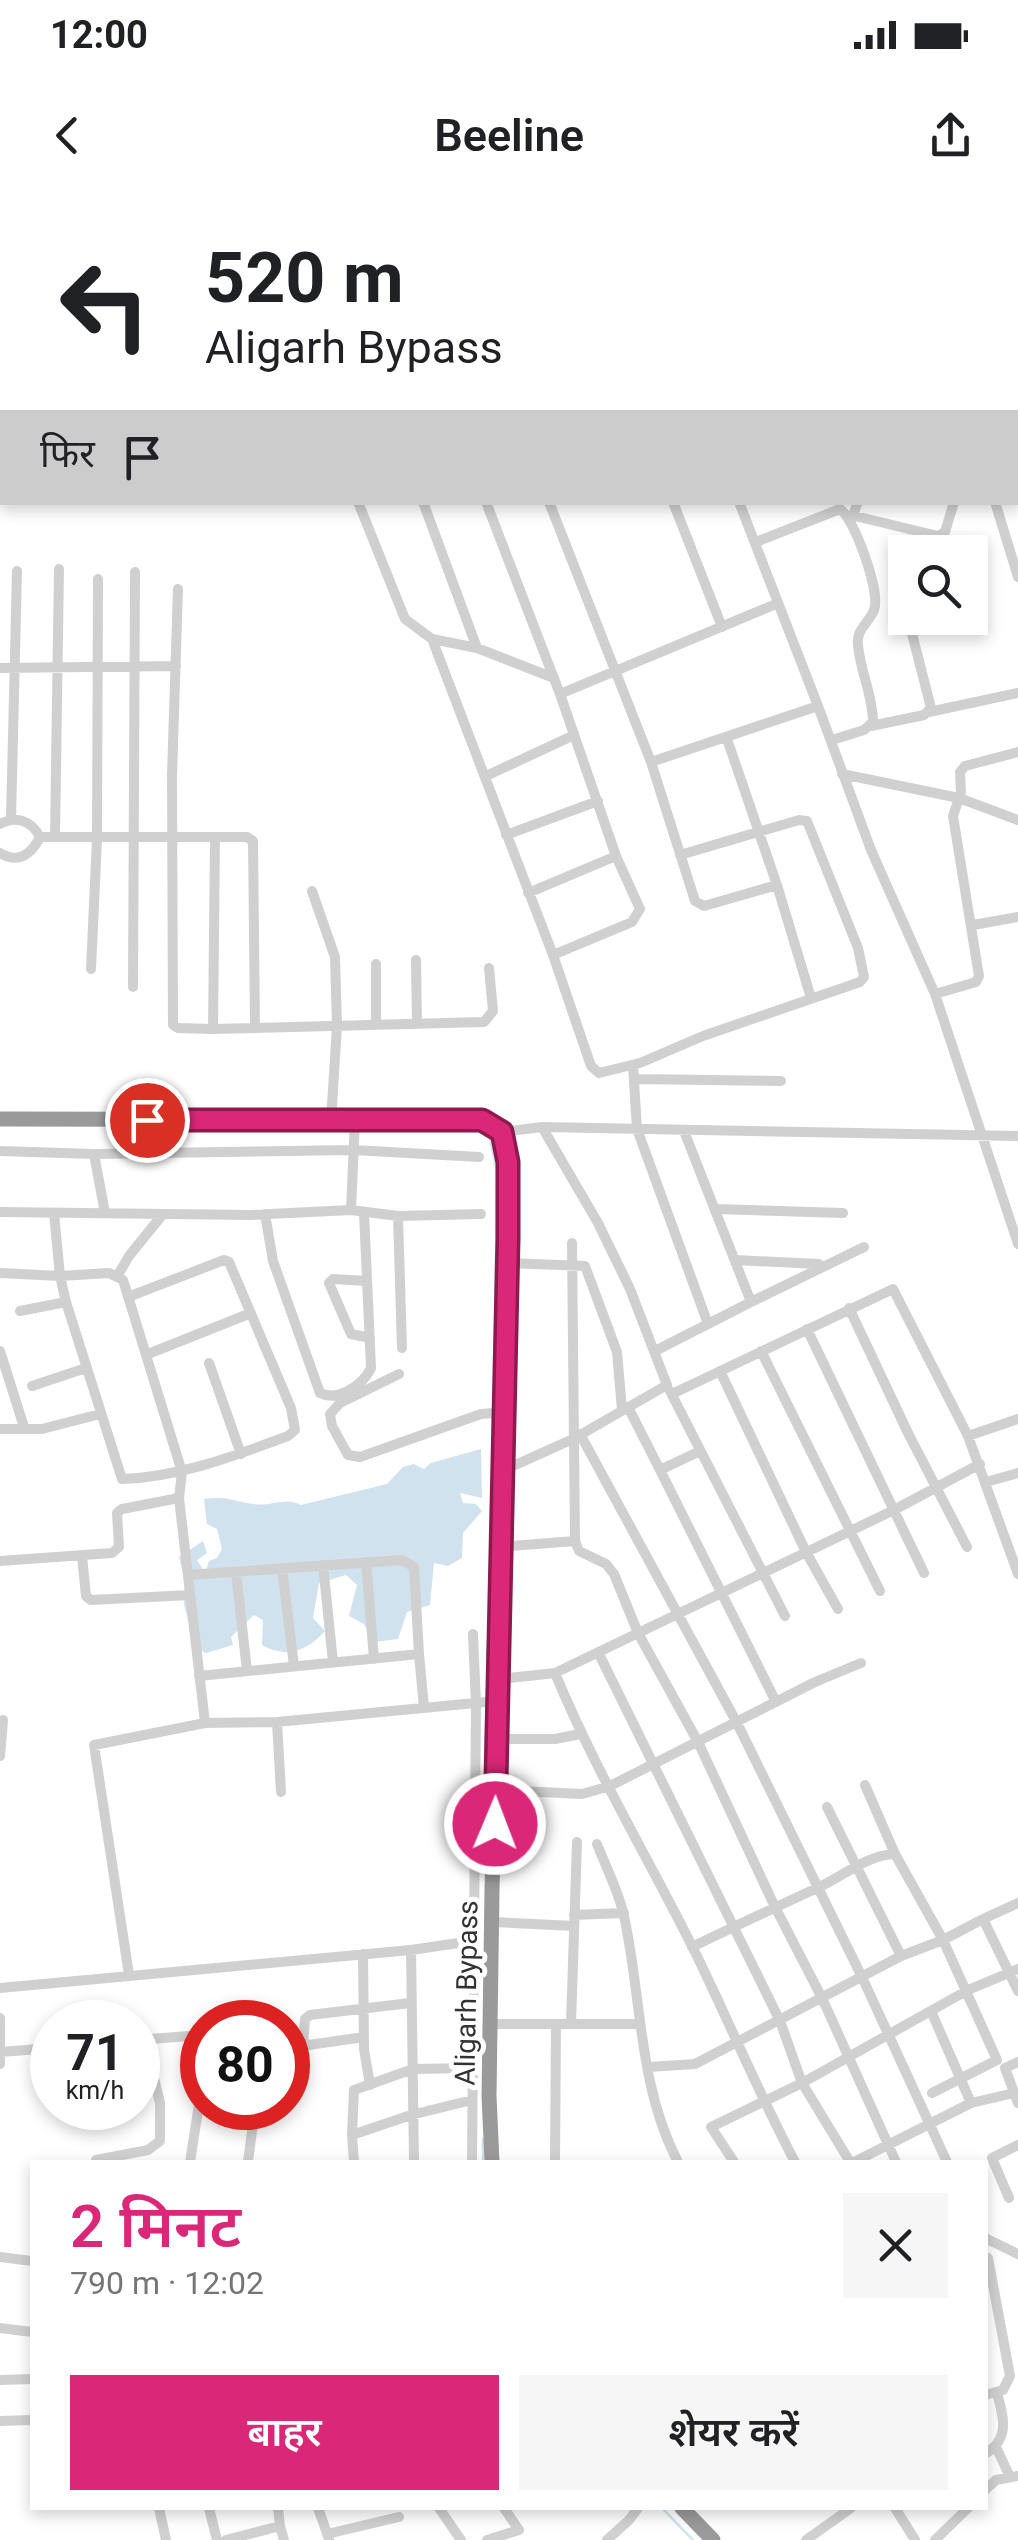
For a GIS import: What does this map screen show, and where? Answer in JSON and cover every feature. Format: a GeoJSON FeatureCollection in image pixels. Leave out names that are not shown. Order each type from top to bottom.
{"type":"FeatureCollection","features":[{"type":"Feature","properties":{"kind":"highway"},"geometry":{"type":"LineString","coordinates":[[0,1119],[331,1120],[354,1135],[482,1120],[502,1132]]}},
{"type":"Feature","properties":{"kind":"highway","name":"Aligarh Bypass"},"geometry":{"type":"LineString","coordinates":[[492,2160],[497,1790],[495,1739],[486,1702],[500,1679],[498,1412],[508,1264],[508,1162],[502,1132]]}},
{"type":"Feature","properties":{"kind":"highway"},"geometry":{"type":"LineString","coordinates":[[684,2510],[713,2540]]}},
{"type":"Feature","properties":{"kind":"street"},"geometry":{"type":"LineString","coordinates":[[359,505],[410,625],[432,639],[478,648],[554,678]]}},
{"type":"Feature","properties":{"kind":"street"},"geometry":{"type":"LineString","coordinates":[[424,505],[478,648]]}},
{"type":"Feature","properties":{"kind":"street"},"geometry":{"type":"LineString","coordinates":[[487,505],[639,914],[632,922],[553,955]]}},
{"type":"Feature","properties":{"kind":"street"},"geometry":{"type":"LineString","coordinates":[[551,505],[651,762],[695,900],[701,906],[777,885]]}},
{"type":"Feature","properties":{"kind":"street"},"geometry":{"type":"LineString","coordinates":[[675,505],[722,626]]}},
{"type":"Feature","properties":{"kind":"street"},"geometry":{"type":"LineString","coordinates":[[741,505],[871,850],[935,994],[1018,1244]]}},
{"type":"Feature","properties":{"kind":"street"},"geometry":{"type":"LineString","coordinates":[[945,535],[953,505]]}},
{"type":"Feature","properties":{"kind":"street"},"geometry":{"type":"LineString","coordinates":[[996,505],[1018,577]]}},
{"type":"Feature","properties":{"kind":"street"},"geometry":{"type":"LineString","coordinates":[[756,542],[836,510],[928,535],[946,532]]}},
{"type":"Feature","properties":{"kind":"street"},"geometry":{"type":"LineString","coordinates":[[848,512],[876,589],[874,610],[857,642],[874,716],[871,726]]}},
{"type":"Feature","properties":{"kind":"street"},"geometry":{"type":"LineString","coordinates":[[55,836],[58,569]]}},
{"type":"Feature","properties":{"kind":"street"},"geometry":{"type":"LineString","coordinates":[[17,570],[16,668],[6,821],[23,820],[36,829],[40,838]]}},
{"type":"Feature","properties":{"kind":"street"},"geometry":{"type":"LineString","coordinates":[[132,987],[135,572]]}},
{"type":"Feature","properties":{"kind":"street"},"geometry":{"type":"LineString","coordinates":[[91,969],[98,579]]}},
{"type":"Feature","properties":{"kind":"street"},"geometry":{"type":"LineString","coordinates":[[178,590],[172,1022],[178,1028],[213,1029],[484,1022],[493,1011],[490,968]]}},
{"type":"Feature","properties":{"kind":"street"},"geometry":{"type":"LineString","coordinates":[[560,694],[776,604]]}},
{"type":"Feature","properties":{"kind":"street"},"geometry":{"type":"LineString","coordinates":[[913,635],[931,702],[928,713]]}},
{"type":"Feature","properties":{"kind":"street"},"geometry":{"type":"LineString","coordinates":[[432,639],[594,1070],[600,1073],[633,1065],[702,1036],[860,982],[865,969],[807,820],[680,855]]}},
{"type":"Feature","properties":{"kind":"street"},"geometry":{"type":"LineString","coordinates":[[0,668],[176,666]]}},
{"type":"Feature","properties":{"kind":"street"},"geometry":{"type":"LineString","coordinates":[[832,740],[871,726],[1018,693]]}},
{"type":"Feature","properties":{"kind":"street"},"geometry":{"type":"LineString","coordinates":[[651,762],[818,706]]}},
{"type":"Feature","properties":{"kind":"street"},"geometry":{"type":"LineString","coordinates":[[486,776],[572,736]]}},
{"type":"Feature","properties":{"kind":"street"},"geometry":{"type":"LineString","coordinates":[[727,739],[777,885],[810,998]]}},
{"type":"Feature","properties":{"kind":"street"},"geometry":{"type":"LineString","coordinates":[[935,994],[976,982],[979,977],[974,925],[953,816],[959,798],[959,775],[965,766],[1018,752]]}},
{"type":"Feature","properties":{"kind":"street"},"geometry":{"type":"LineString","coordinates":[[842,774],[959,798],[1018,820]]}},
{"type":"Feature","properties":{"kind":"street"},"geometry":{"type":"LineString","coordinates":[[506,835],[598,801]]}},
{"type":"Feature","properties":{"kind":"street"},"geometry":{"type":"LineString","coordinates":[[213,1029],[214,837]]}},
{"type":"Feature","properties":{"kind":"street"},"geometry":{"type":"LineString","coordinates":[[40,838],[246,837],[255,846],[255,1027]]}},
{"type":"Feature","properties":{"kind":"street"},"geometry":{"type":"LineString","coordinates":[[0,854],[11,859],[23,857],[34,850],[40,838]]}},
{"type":"Feature","properties":{"kind":"street"},"geometry":{"type":"LineString","coordinates":[[528,893],[616,856]]}},
{"type":"Feature","properties":{"kind":"street"},"geometry":{"type":"LineString","coordinates":[[312,891],[335,956],[331,1120]]}},
{"type":"Feature","properties":{"kind":"street"},"geometry":{"type":"LineString","coordinates":[[974,925],[1018,917]]}},
{"type":"Feature","properties":{"kind":"street"},"geometry":{"type":"LineString","coordinates":[[416,960],[417,1023]]}},
{"type":"Feature","properties":{"kind":"street"},"geometry":{"type":"LineString","coordinates":[[376,964],[376,1024]]}},
{"type":"Feature","properties":{"kind":"street"},"geometry":{"type":"LineString","coordinates":[[633,1065],[638,1129],[708,1324]]}},
{"type":"Feature","properties":{"kind":"street"},"geometry":{"type":"LineString","coordinates":[[634,1079],[781,1081]]}},
{"type":"Feature","properties":{"kind":"street"},"geometry":{"type":"LineString","coordinates":[[502,1132],[542,1127],[1018,1136]]}},
{"type":"Feature","properties":{"kind":"street"},"geometry":{"type":"LineString","coordinates":[[542,1127],[598,1222],[670,1390],[785,1616]]}},
{"type":"Feature","properties":{"kind":"street"},"geometry":{"type":"LineString","coordinates":[[684,1131],[750,1302]]}},
{"type":"Feature","properties":{"kind":"street"},"geometry":{"type":"LineString","coordinates":[[350,1210],[354,1135]]}},
{"type":"Feature","properties":{"kind":"street"},"geometry":{"type":"LineString","coordinates":[[0,1150],[94,1154],[354,1135],[479,1157]]}},
{"type":"Feature","properties":{"kind":"street"},"geometry":{"type":"LineString","coordinates":[[94,1154],[105,1213]]}},
{"type":"Feature","properties":{"kind":"street"},"geometry":{"type":"LineString","coordinates":[[716,1209],[843,1213]]}},
{"type":"Feature","properties":{"kind":"street"},"geometry":{"type":"LineString","coordinates":[[0,1212],[265,1214],[350,1210],[398,1216],[481,1214]]}},
{"type":"Feature","properties":{"kind":"street"},"geometry":{"type":"LineString","coordinates":[[265,1214],[274,1261],[320,1393],[325,1397],[336,1396],[365,1380],[371,1368],[364,1213]]}},
{"type":"Feature","properties":{"kind":"street"},"geometry":{"type":"LineString","coordinates":[[54,1214],[66,1302],[122,1479],[182,1472],[240,1454],[288,1436],[294,1430],[291,1408],[233,1266],[224,1260],[128,1297]]}},
{"type":"Feature","properties":{"kind":"street"},"geometry":{"type":"LineString","coordinates":[[118,1275],[163,1214]]}},
{"type":"Feature","properties":{"kind":"street"},"geometry":{"type":"LineString","coordinates":[[398,1216],[402,1348]]}},
{"type":"Feature","properties":{"kind":"street"},"geometry":{"type":"LineString","coordinates":[[572,1242],[575,1541],[579,1551],[606,1564],[614,1574],[638,1633],[698,1742],[774,1906],[822,1998],[895,2160]]}},
{"type":"Feature","properties":{"kind":"street"},"geometry":{"type":"LineString","coordinates":[[655,1351],[864,1246]]}},
{"type":"Feature","properties":{"kind":"street"},"geometry":{"type":"LineString","coordinates":[[735,1260],[823,1264]]}},
{"type":"Feature","properties":{"kind":"street"},"geometry":{"type":"LineString","coordinates":[[508,1264],[585,1266],[616,1352],[625,1409],[660,1470],[776,1702]]}},
{"type":"Feature","properties":{"kind":"street"},"geometry":{"type":"LineString","coordinates":[[0,1273],[118,1275],[123,1280],[182,1472],[180,1498],[205,1723]]}},
{"type":"Feature","properties":{"kind":"street"},"geometry":{"type":"LineString","coordinates":[[367,1281],[334,1279],[329,1284],[346,1328],[352,1334],[370,1338]]}},
{"type":"Feature","properties":{"kind":"street"},"geometry":{"type":"LineString","coordinates":[[501,1471],[625,1409],[720,1371],[890,1289],[896,1291],[968,1436],[1018,1574]]}},
{"type":"Feature","properties":{"kind":"street"},"geometry":{"type":"LineString","coordinates":[[20,1311],[66,1302]]}},
{"type":"Feature","properties":{"kind":"street"},"geometry":{"type":"LineString","coordinates":[[849,1308],[967,1547]]}},
{"type":"Feature","properties":{"kind":"street"},"geometry":{"type":"LineString","coordinates":[[148,1354],[251,1313]]}},
{"type":"Feature","properties":{"kind":"street"},"geometry":{"type":"LineString","coordinates":[[807,1329],[924,1573]]}},
{"type":"Feature","properties":{"kind":"street"},"geometry":{"type":"LineString","coordinates":[[0,1350],[24,1427]]}},
{"type":"Feature","properties":{"kind":"street"},"geometry":{"type":"LineString","coordinates":[[761,1351],[880,1592]]}},
{"type":"Feature","properties":{"kind":"street"},"geometry":{"type":"LineString","coordinates":[[209,1363],[240,1454]]}},
{"type":"Feature","properties":{"kind":"street"},"geometry":{"type":"LineString","coordinates":[[32,1386],[86,1368]]}},
{"type":"Feature","properties":{"kind":"street"},"geometry":{"type":"LineString","coordinates":[[720,1371],[806,1552],[838,1609]]}},
{"type":"Feature","properties":{"kind":"street"},"geometry":{"type":"LineString","coordinates":[[399,1374],[340,1403],[330,1414],[348,1455],[360,1458],[498,1412]]}},
{"type":"Feature","properties":{"kind":"street"},"geometry":{"type":"LineString","coordinates":[[0,1429],[42,1429],[100,1414]]}},
{"type":"Feature","properties":{"kind":"street"},"geometry":{"type":"LineString","coordinates":[[968,1436],[1018,1419]]}},
{"type":"Feature","properties":{"kind":"street"},"geometry":{"type":"LineString","coordinates":[[576,1436],[679,1613],[737,1723],[862,1977],[946,2160]]}},
{"type":"Feature","properties":{"kind":"street"},"geometry":{"type":"LineString","coordinates":[[660,1470],[700,1450]]}},
{"type":"Feature","properties":{"kind":"street"},"geometry":{"type":"LineString","coordinates":[[500,1679],[555,1673],[850,1532],[980,1464]]}},
{"type":"Feature","properties":{"kind":"street"},"geometry":{"type":"LineString","coordinates":[[986,1482],[1018,1473]]}},
{"type":"Feature","properties":{"kind":"street"},"geometry":{"type":"LineString","coordinates":[[0,1561],[112,1552],[119,1548],[118,1514],[122,1509],[180,1498]]}},
{"type":"Feature","properties":{"kind":"street"},"geometry":{"type":"LineString","coordinates":[[499,1547],[575,1541]]}},
{"type":"Feature","properties":{"kind":"street"},"geometry":{"type":"LineString","coordinates":[[1006,1547],[1018,1542]]}},
{"type":"Feature","properties":{"kind":"street"},"geometry":{"type":"LineString","coordinates":[[82,1556],[84,1588],[92,1600],[190,1596]]}},
{"type":"Feature","properties":{"kind":"street"},"geometry":{"type":"LineString","coordinates":[[188,1575],[402,1560],[414,1567],[424,1708]]}},
{"type":"Feature","properties":{"kind":"street"},"geometry":{"type":"LineString","coordinates":[[366,1562],[374,1658]]}},
{"type":"Feature","properties":{"kind":"street"},"geometry":{"type":"LineString","coordinates":[[323,1565],[333,1662]]}},
{"type":"Feature","properties":{"kind":"street"},"geometry":{"type":"LineString","coordinates":[[282,1568],[294,1666]]}},
{"type":"Feature","properties":{"kind":"street"},"geometry":{"type":"LineString","coordinates":[[236,1572],[246,1671]]}},
{"type":"Feature","properties":{"kind":"street"},"geometry":{"type":"LineString","coordinates":[[472,1634],[486,1702],[472,1941],[472,2160]]}},
{"type":"Feature","properties":{"kind":"street"},"geometry":{"type":"LineString","coordinates":[[598,1652],[780,2021],[802,2083],[851,2160]]}},
{"type":"Feature","properties":{"kind":"street"},"geometry":{"type":"LineString","coordinates":[[199,1676],[420,1654]]}},
{"type":"Feature","properties":{"kind":"street"},"geometry":{"type":"LineString","coordinates":[[497,1790],[582,1794],[610,1786],[862,1663]]}},
{"type":"Feature","properties":{"kind":"street"},"geometry":{"type":"LineString","coordinates":[[555,1673],[580,1734],[692,1946],[794,2160]]}},
{"type":"Feature","properties":{"kind":"street"},"geometry":{"type":"LineString","coordinates":[[129,1975],[94,1745],[205,1723],[277,1722],[486,1702]]}},
{"type":"Feature","properties":{"kind":"street"},"geometry":{"type":"LineString","coordinates":[[0,1756],[3,1720]]}},
{"type":"Feature","properties":{"kind":"street"},"geometry":{"type":"LineString","coordinates":[[277,1722],[281,1792]]}},
{"type":"Feature","properties":{"kind":"street"},"geometry":{"type":"LineString","coordinates":[[495,1739],[580,1734]]}},
{"type":"Feature","properties":{"kind":"street"},"geometry":{"type":"LineString","coordinates":[[856,2160],[970,2102],[1016,2098],[944,1940],[895,1854],[866,1785]]}},
{"type":"Feature","properties":{"kind":"street"},"geometry":{"type":"LineString","coordinates":[[827,1807],[902,1956]]}},
{"type":"Feature","properties":{"kind":"street"},"geometry":{"type":"LineString","coordinates":[[572,2024],[577,1842]]}},
{"type":"Feature","properties":{"kind":"street"},"geometry":{"type":"LineString","coordinates":[[597,1844],[624,1914],[649,2082],[677,2160]]}},
{"type":"Feature","properties":{"kind":"street"},"geometry":{"type":"LineString","coordinates":[[692,1946],[856,1867],[895,1854]]}},
{"type":"Feature","properties":{"kind":"street"},"geometry":{"type":"LineString","coordinates":[[649,2067],[695,2064],[902,1956],[1018,1903]]}},
{"type":"Feature","properties":{"kind":"street"},"geometry":{"type":"LineString","coordinates":[[493,1922],[624,1914]]}},
{"type":"Feature","properties":{"kind":"street"},"geometry":{"type":"LineString","coordinates":[[983,1920],[1013,1971],[1018,1991]]}},
{"type":"Feature","properties":{"kind":"street"},"geometry":{"type":"LineString","coordinates":[[0,1988],[472,1941]]}},
{"type":"Feature","properties":{"kind":"street"},"geometry":{"type":"LineString","coordinates":[[411,1950],[414,2160]]}},
{"type":"Feature","properties":{"kind":"street"},"geometry":{"type":"LineString","coordinates":[[363,1954],[364,2037],[370,2085]]}},
{"type":"Feature","properties":{"kind":"street"},"geometry":{"type":"LineString","coordinates":[[733,2160],[711,2126],[802,2083],[968,1990],[1013,1971]]}},
{"type":"Feature","properties":{"kind":"street"},"geometry":{"type":"LineString","coordinates":[[310,2015],[410,2003]]}},
{"type":"Feature","properties":{"kind":"street"},"geometry":{"type":"LineString","coordinates":[[931,2012],[970,2102]]}},
{"type":"Feature","properties":{"kind":"street"},"geometry":{"type":"LineString","coordinates":[[0,2018],[0,2064]]}},
{"type":"Feature","properties":{"kind":"street"},"geometry":{"type":"LineString","coordinates":[[491,2024],[638,2024]]}},
{"type":"Feature","properties":{"kind":"street"},"geometry":{"type":"LineString","coordinates":[[556,2025],[556,2160]]}},
{"type":"Feature","properties":{"kind":"street"},"geometry":{"type":"LineString","coordinates":[[310,2045],[364,2037]]}},
{"type":"Feature","properties":{"kind":"street"},"geometry":{"type":"LineString","coordinates":[[0,2052],[30,2050]]}},
{"type":"Feature","properties":{"kind":"street"},"geometry":{"type":"LineString","coordinates":[[932,2093],[961,2078],[1018,2062]]}},
{"type":"Feature","properties":{"kind":"street"},"geometry":{"type":"LineString","coordinates":[[354,2160],[354,2090],[413,2069],[472,2068]]}},
{"type":"Feature","properties":{"kind":"street"},"geometry":{"type":"LineString","coordinates":[[352,2135],[411,2114],[472,2100]]}},
{"type":"Feature","properties":{"kind":"street"},"geometry":{"type":"LineString","coordinates":[[96,2160],[137,2157],[160,2141],[160,2130]]}},
{"type":"Feature","properties":{"kind":"street"},"geometry":{"type":"LineString","coordinates":[[190,2160],[195,2130]]}},
{"type":"Feature","properties":{"kind":"street"},"geometry":{"type":"LineString","coordinates":[[248,2160],[252,2130]]}},
{"type":"Feature","properties":{"kind":"street"},"geometry":{"type":"LineString","coordinates":[[1009,2198],[992,2158],[1018,2145]]}},
{"type":"Feature","properties":{"kind":"street"},"geometry":{"type":"LineString","coordinates":[[988,2239],[1018,2254]]}},
{"type":"Feature","properties":{"kind":"street"},"geometry":{"type":"LineString","coordinates":[[0,2257],[30,2261]]}},
{"type":"Feature","properties":{"kind":"street"},"geometry":{"type":"LineString","coordinates":[[988,2258],[1010,2366],[1008,2383],[991,2394],[1004,2431],[996,2448],[988,2452]]}},
{"type":"Feature","properties":{"kind":"street"},"geometry":{"type":"LineString","coordinates":[[0,2328],[30,2332]]}},
{"type":"Feature","properties":{"kind":"street"},"geometry":{"type":"LineString","coordinates":[[0,2380],[30,2379]]}},
{"type":"Feature","properties":{"kind":"street"},"geometry":{"type":"LineString","coordinates":[[0,2420],[30,2420]]}},
{"type":"Feature","properties":{"kind":"street"},"geometry":{"type":"LineString","coordinates":[[988,2487],[996,2480],[1014,2476],[996,2448]]}},
{"type":"Feature","properties":{"kind":"street"},"geometry":{"type":"LineString","coordinates":[[159,2510],[166,2540]]}},
{"type":"Feature","properties":{"kind":"street"},"geometry":{"type":"LineString","coordinates":[[210,2510],[218,2540]]}},
{"type":"Feature","properties":{"kind":"street"},"geometry":{"type":"LineString","coordinates":[[278,2510],[284,2540]]}},
{"type":"Feature","properties":{"kind":"street"},"geometry":{"type":"LineString","coordinates":[[319,2510],[328,2537],[399,2517]]}},
{"type":"Feature","properties":{"kind":"street"},"geometry":{"type":"LineString","coordinates":[[440,2510],[461,2540]]}},
{"type":"Feature","properties":{"kind":"street"},"geometry":{"type":"LineString","coordinates":[[487,2540],[519,2530],[505,2510]]}},
{"type":"Feature","properties":{"kind":"street"},"geometry":{"type":"LineString","coordinates":[[607,2540],[637,2510]]}},
{"type":"Feature","properties":{"kind":"street"},"geometry":{"type":"LineString","coordinates":[[808,2539],[843,2510]]}},
{"type":"Feature","properties":{"kind":"street"},"geometry":{"type":"LineString","coordinates":[[896,2510],[915,2540]]}},
{"type":"Feature","properties":{"kind":"street"},"geometry":{"type":"LineString","coordinates":[[934,2540],[966,2510]]}},
{"type":"Feature","properties":{"kind":"street"},"geometry":{"type":"LineString","coordinates":[[226,2540],[280,2526]]}},
{"type":"Feature","properties":{"kind":"water"},"geometry":{"type":"Polygon","coordinates":[[[481,1449],[482,1498],[460,1493],[463,1503],[476,1504],[482,1511],[463,1533],[462,1558],[448,1566],[434,1563],[430,1605],[407,1612],[398,1639],[374,1642],[364,1624],[349,1616],[357,1585],[346,1575],[319,1583],[313,1618],[325,1631],[304,1648],[280,1652],[262,1645],[263,1620],[254,1615],[231,1637],[233,1645],[206,1653],[196,1648],[184,1605],[185,1580],[179,1557],[203,1541],[207,1553],[197,1560],[205,1573],[209,1561],[217,1558],[222,1549],[217,1529],[207,1524],[204,1499],[225,1498],[260,1505],[289,1501],[301,1505],[387,1484],[403,1467],[414,1464],[424,1469],[431,1463],[481,1449]]]}},
{"type":"Feature","properties":{"kind":"waterway"},"geometry":{"type":"LineString","coordinates":[[490,1139],[497,1171],[494,1411]]}},
{"type":"Feature","properties":{"kind":"waterway"},"geometry":{"type":"LineString","coordinates":[[490,1656],[494,1419]]}},
{"type":"Feature","properties":{"kind":"waterway"},"geometry":{"type":"LineString","coordinates":[[483,2139],[483,2160]]}},
{"type":"Feature","properties":{"kind":"waterway"},"geometry":{"type":"LineString","coordinates":[[664,2510],[693,2540]]}},
{"type":"Feature","properties":{"kind":"route"},"geometry":{"type":"LineString","coordinates":[[147,1120],[482,1120],[502,1132],[508,1162],[508,1238],[495,1824]]}}]}
